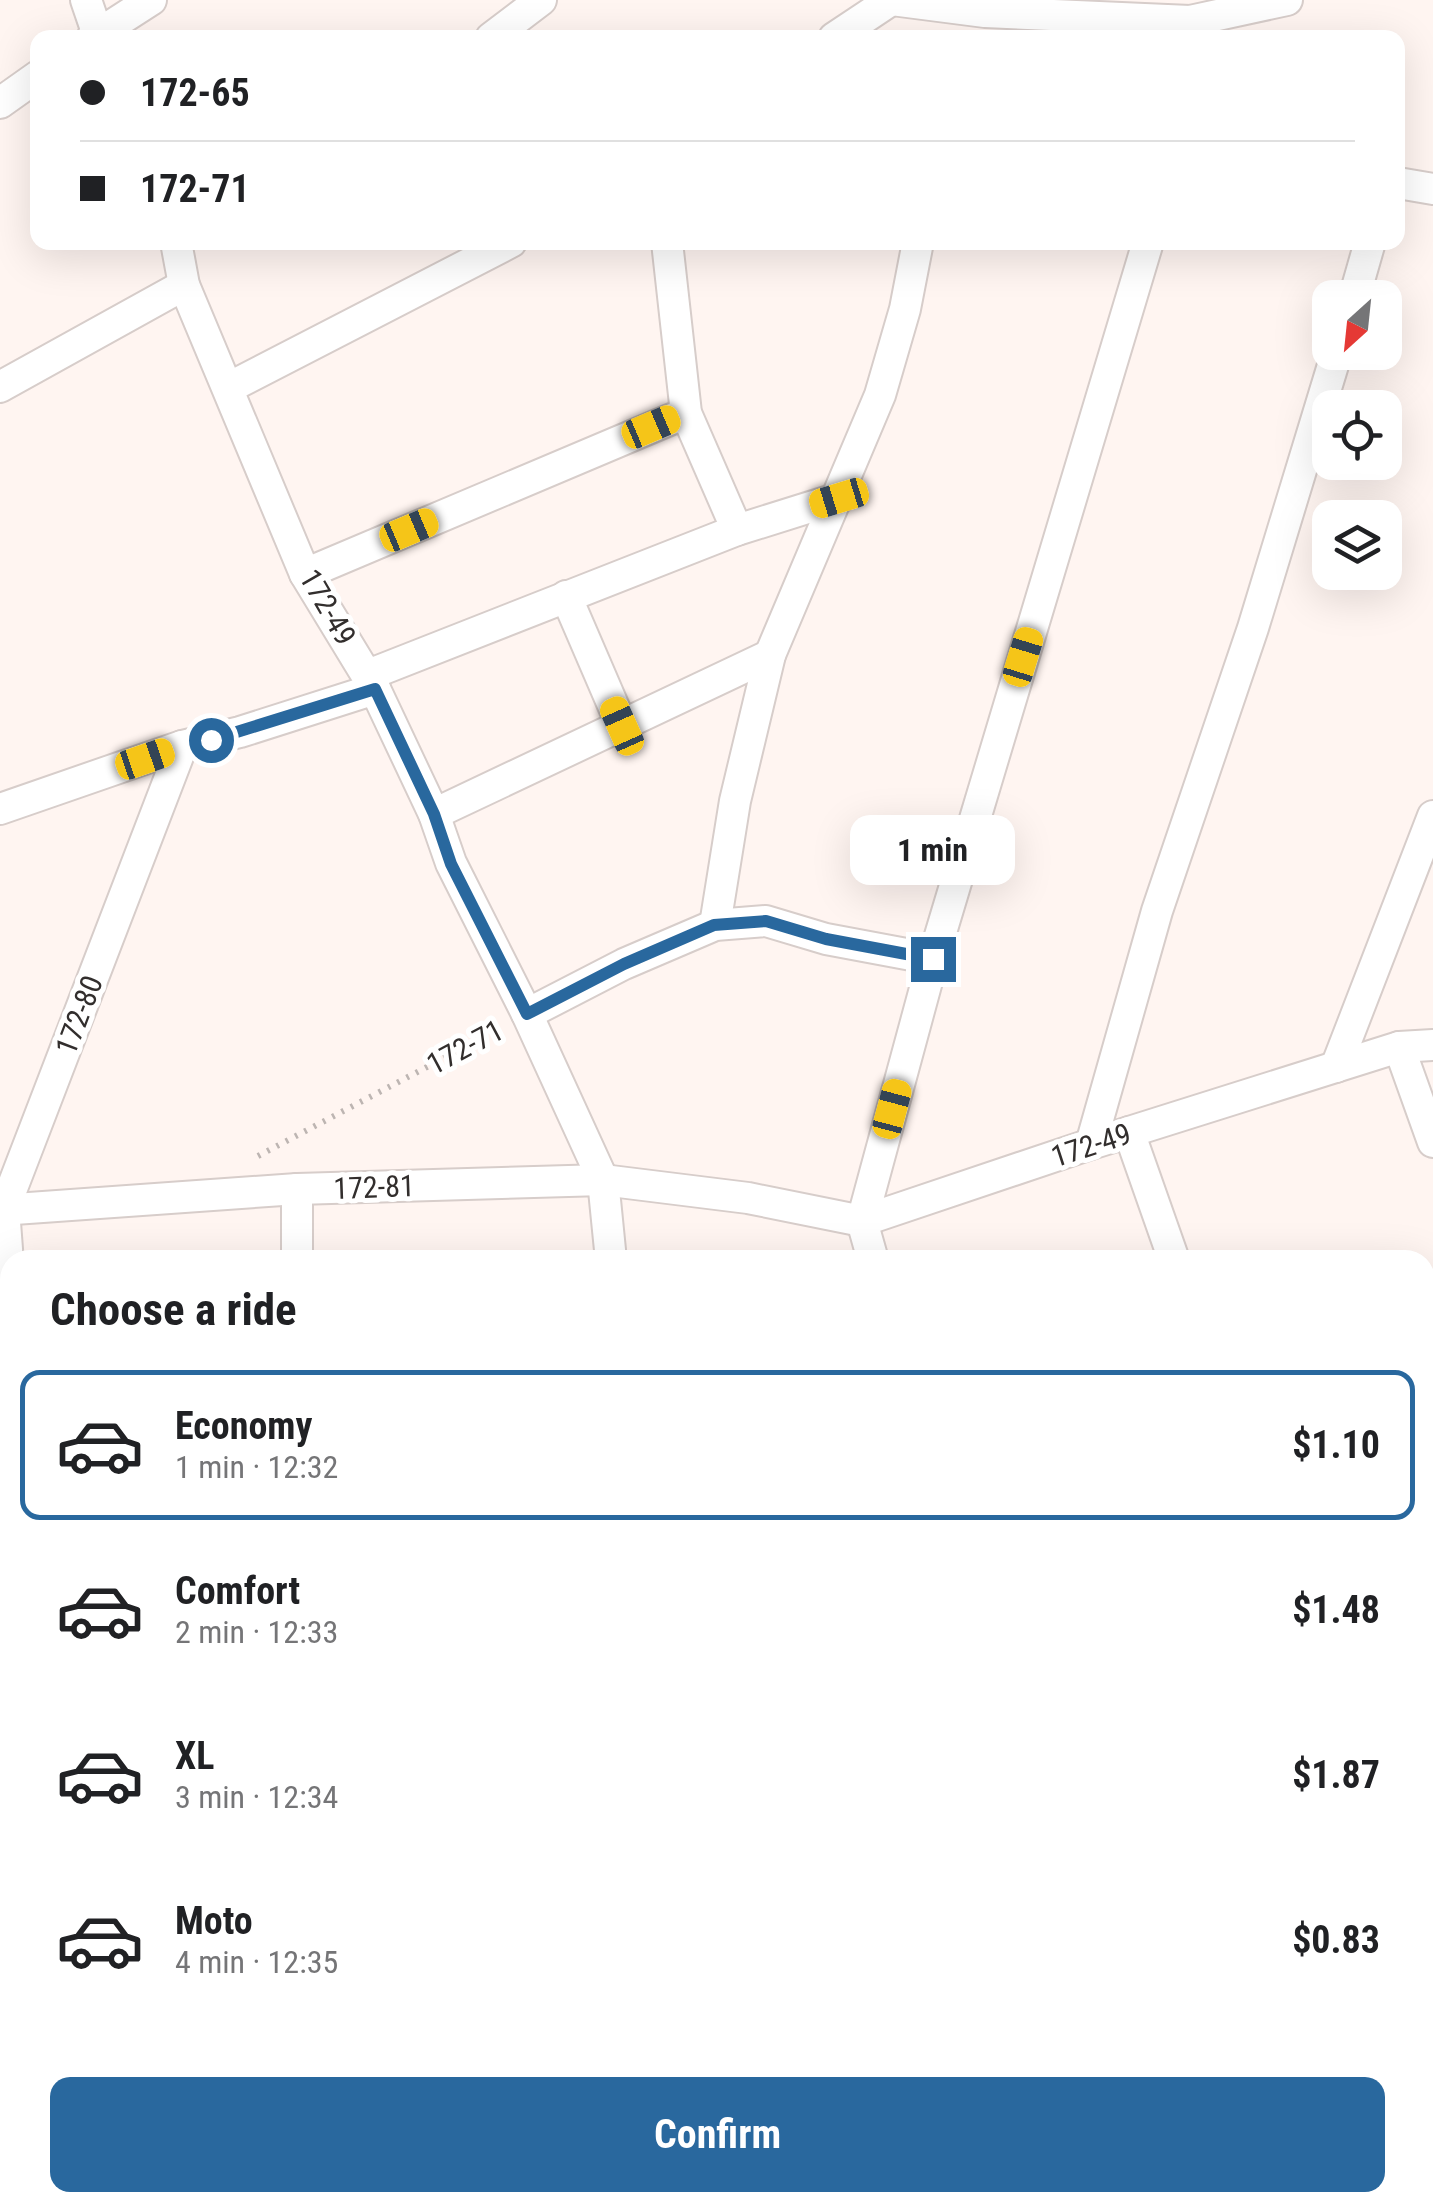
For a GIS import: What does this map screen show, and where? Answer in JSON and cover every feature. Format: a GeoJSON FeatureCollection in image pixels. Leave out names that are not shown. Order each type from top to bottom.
{"type":"FeatureCollection","features":[{"type":"Feature","properties":{"kind":"street"},"geometry":{"type":"LineString","coordinates":[[86,0],[94,30]]}},
{"type":"Feature","properties":{"kind":"street"},"geometry":{"type":"LineString","coordinates":[[105,30],[151,0]]}},
{"type":"Feature","properties":{"kind":"street"},"geometry":{"type":"LineString","coordinates":[[507,30],[540,0]]}},
{"type":"Feature","properties":{"kind":"street"},"geometry":{"type":"LineString","coordinates":[[846,30],[892,0],[981,25],[1189,29],[1287,0]]}},
{"type":"Feature","properties":{"kind":"street"},"geometry":{"type":"LineString","coordinates":[[0,103],[30,82]]}},
{"type":"Feature","properties":{"kind":"street"},"geometry":{"type":"LineString","coordinates":[[1405,184],[1433,189]]}},
{"type":"Feature","properties":{"kind":"street","name":"172-49"},"geometry":{"type":"LineString","coordinates":[[177,250],[184,286],[305,574],[372,682],[434,814],[451,864],[527,1014],[602,1180],[610,1250]]}},
{"type":"Feature","properties":{"kind":"street"},"geometry":{"type":"LineString","coordinates":[[228,388],[495,250]]}},
{"type":"Feature","properties":{"kind":"street"},"geometry":{"type":"LineString","coordinates":[[668,250],[686,413],[736,530]]}},
{"type":"Feature","properties":{"kind":"street"},"geometry":{"type":"LineString","coordinates":[[714,925],[735,801],[770,655],[880,395],[905,309],[916,250]]}},
{"type":"Feature","properties":{"kind":"street"},"geometry":{"type":"LineString","coordinates":[[870,1250],[862,1221],[933,959],[1146,250]]}},
{"type":"Feature","properties":{"kind":"street"},"geometry":{"type":"LineString","coordinates":[[1359,280],[1368,250]]}},
{"type":"Feature","properties":{"kind":"street"},"geometry":{"type":"LineString","coordinates":[[0,387],[184,286]]}},
{"type":"Feature","properties":{"kind":"street"},"geometry":{"type":"LineString","coordinates":[[1091,1144],[1157,911],[1253,628],[1332,370]]}},
{"type":"Feature","properties":{"kind":"street"},"geometry":{"type":"LineString","coordinates":[[305,574],[686,413]]}},
{"type":"Feature","properties":{"kind":"street"},"geometry":{"type":"LineString","coordinates":[[0,809],[182,746],[240,732],[372,682],[566,596],[736,530],[839,498]]}},
{"type":"Feature","properties":{"kind":"street"},"geometry":{"type":"LineString","coordinates":[[566,596],[622,726]]}},
{"type":"Feature","properties":{"kind":"street"},"geometry":{"type":"LineString","coordinates":[[434,814],[770,655]]}},
{"type":"Feature","properties":{"kind":"street","name":"172-80"},"geometry":{"type":"LineString","coordinates":[[6,1250],[2,1210],[182,746]]}},
{"type":"Feature","properties":{"kind":"street"},"geometry":{"type":"LineString","coordinates":[[1336,1067],[1433,816]]}},
{"type":"Feature","properties":{"kind":"street","name":"172-71"},"geometry":{"type":"LineString","coordinates":[[527,1014],[624,964],[714,925],[766,921],[826,939],[933,959]]}},
{"type":"Feature","properties":{"kind":"street","name":"172-49"},"geometry":{"type":"LineString","coordinates":[[748,1198],[862,1221],[1399,1047],[1433,1045]]}},
{"type":"Feature","properties":{"kind":"street"},"geometry":{"type":"LineString","coordinates":[[1399,1047],[1433,1142]]}},
{"type":"Feature","properties":{"kind":"street"},"geometry":{"type":"LineString","coordinates":[[1129,1132],[1170,1250]]}},
{"type":"Feature","properties":{"kind":"street","name":"172-81"},"geometry":{"type":"LineString","coordinates":[[2,1210],[297,1190],[602,1180],[748,1198]]}},
{"type":"Feature","properties":{"kind":"street"},"geometry":{"type":"LineString","coordinates":[[297,1190],[297,1250]]}},
{"type":"Feature","properties":{"kind":"path","name":"172-71"},"geometry":{"type":"LineString","coordinates":[[251,1160],[527,1014]]}},
{"type":"Feature","properties":{"kind":"route"},"geometry":{"type":"LineString","coordinates":[[211,740],[375,689],[434,814],[451,864],[527,1014],[624,964],[714,925],[766,921],[826,939],[933,959]]}}]}
